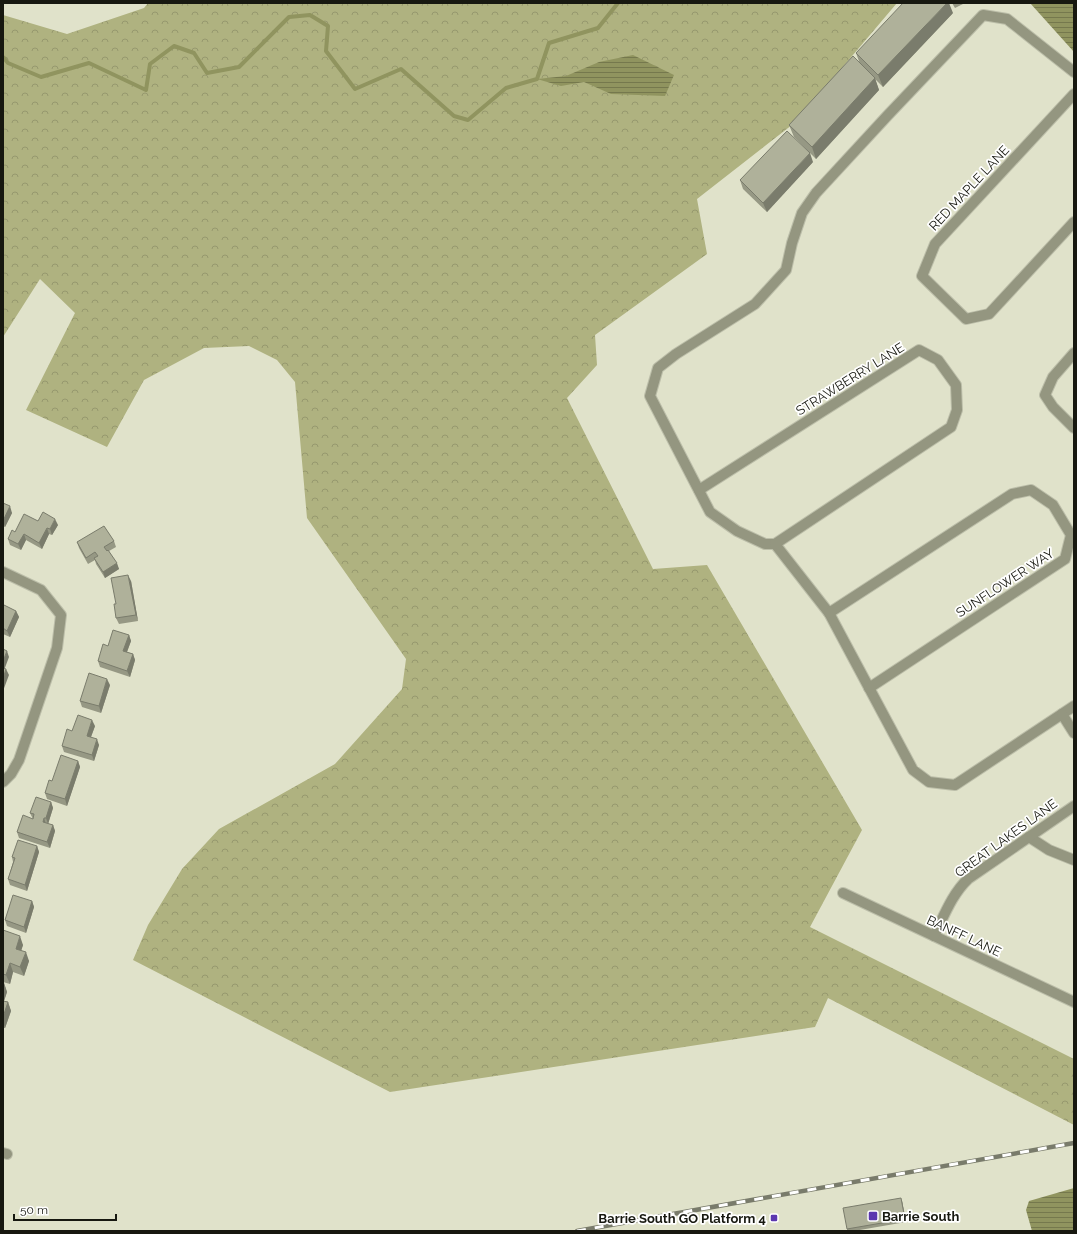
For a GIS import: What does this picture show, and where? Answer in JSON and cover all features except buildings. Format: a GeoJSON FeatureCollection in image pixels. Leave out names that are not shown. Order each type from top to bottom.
{"type":"FeatureCollection","features":[{"type":"Feature","properties":{"kind":"street"},"geometry":{"type":"LineString","coordinates":[[1074,72],[1007,19],[983,15],[816,193],[802,213],[792,243],[786,270],[755,304],[676,354],[658,368],[650,396],[710,512],[737,531],[765,544],[775,544],[828,613],[913,770],[929,782],[954,785],[1074,706]]}},
{"type":"Feature","properties":{"kind":"street","name":"RED MAPLE LANE"},"geometry":{"type":"LineString","coordinates":[[1074,94],[934,244],[922,276],[966,319],[989,314],[1074,222]]}},
{"type":"Feature","properties":{"kind":"street","name":"STRAWBERRY LANE"},"geometry":{"type":"LineString","coordinates":[[699,490],[919,350],[938,360],[956,385],[956,410],[951,427],[775,544]]}},
{"type":"Feature","properties":{"kind":"street"},"geometry":{"type":"LineString","coordinates":[[1074,353],[1053,377],[1045,395],[1053,407],[1074,428]]}},
{"type":"Feature","properties":{"kind":"street","name":"SUNFLOWER WAY"},"geometry":{"type":"LineString","coordinates":[[828,613],[1012,494],[1031,490],[1053,505],[1071,535],[1065,559],[869,688]]}},
{"type":"Feature","properties":{"kind":"street"},"geometry":{"type":"LineString","coordinates":[[3,572],[41,590],[61,615],[57,648],[19,760],[11,774],[3,782]]}},
{"type":"Feature","properties":{"kind":"street"},"geometry":{"type":"LineString","coordinates":[[1062,714],[1074,733]]}},
{"type":"Feature","properties":{"kind":"street","name":"GREAT LAKES LANE"},"geometry":{"type":"LineString","coordinates":[[934,936],[960,886],[1074,806]]}},
{"type":"Feature","properties":{"kind":"street"},"geometry":{"type":"LineString","coordinates":[[1029,838],[1049,850],[1074,860]]}},
{"type":"Feature","properties":{"kind":"street","name":"BANFF LANE"},"geometry":{"type":"LineString","coordinates":[[843,893],[1074,1002]]}},
{"type":"Feature","properties":{"kind":"green space"},"geometry":{"type":"Polygon","coordinates":[[[148,3],[897,3],[797,121],[697,199],[707,254],[595,335],[597,365],[567,398],[653,569],[707,565],[862,830],[810,927],[1074,1059],[1074,1125],[828,998],[815,1027],[390,1092],[133,960],[148,925],[182,869],[219,829],[335,764],[402,689],[406,659],[307,518],[295,382],[277,360],[249,346],[204,348],[144,380],[107,447],[26,410],[75,313],[40,279],[3,337],[3,15],[67,34],[144,8],[148,3]]]}},
{"type":"Feature","properties":{"kind":"shaded area"},"geometry":{"type":"Polygon","coordinates":[[[1030,3],[1074,3],[1074,52],[1030,3]]]}},
{"type":"Feature","properties":{"kind":"shaded area"},"geometry":{"type":"Polygon","coordinates":[[[633,55],[674,75],[665,96],[611,94],[584,82],[561,86],[537,79],[566,76],[599,62],[633,55]]]}},
{"type":"Feature","properties":{"kind":"shaded area"},"geometry":{"type":"Polygon","coordinates":[[[1074,1188],[1074,1231],[1032,1231],[1026,1210],[1029,1201],[1074,1188]]]}},
{"type":"Feature","properties":{"kind":"waterway"},"geometry":{"type":"LineString","coordinates":[[3,57],[8,63],[41,77],[89,63],[146,90],[150,64],[174,46],[194,53],[207,73],[239,67],[289,17],[310,15],[328,26],[326,51],[355,89],[401,69],[454,116],[468,120],[506,88],[537,79],[549,43],[598,28],[618,3]]}},
{"type":"Feature","properties":{"kind":"railway"},"geometry":{"type":"LineString","coordinates":[[577,1231],[1074,1143]]}},
{"type":"Feature","properties":{"kind":"place","name":"Barrie South"},"geometry":{"type":"Point","coordinates":[873,1216]}},
{"type":"Feature","properties":{"kind":"place","name":"Barrie South GO Platform 4"},"geometry":{"type":"Point","coordinates":[774,1218]}}]}
